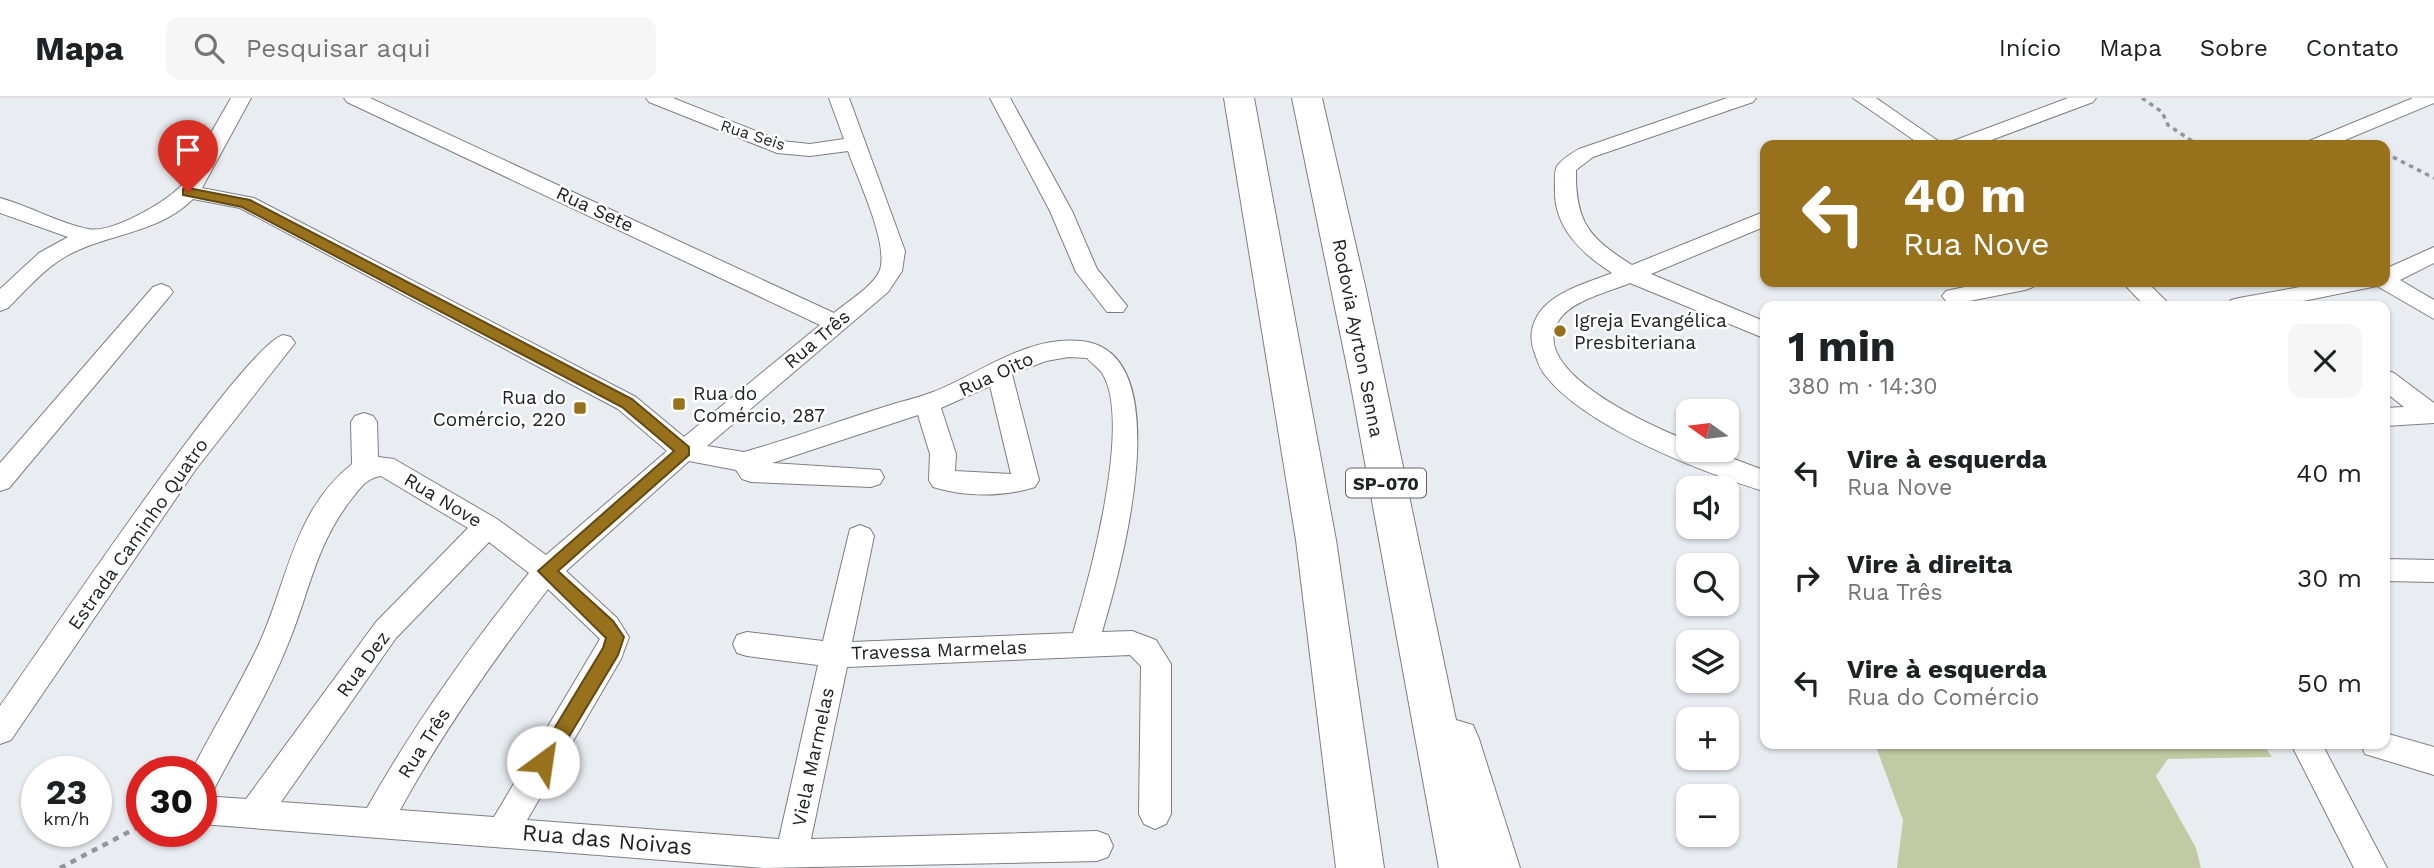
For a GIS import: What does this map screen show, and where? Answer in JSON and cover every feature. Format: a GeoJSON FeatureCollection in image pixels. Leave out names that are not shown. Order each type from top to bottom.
{"type":"FeatureCollection","features":[{"type":"Feature","properties":{"kind":"highway"},"geometry":{"type":"LineString","coordinates":[[1238,98],[1316,540],[1360,868]]}},
{"type":"Feature","properties":{"kind":"highway","name":"Rodovia Ayrton Senna"},"geometry":{"type":"LineString","coordinates":[[1307,98],[1338,230],[1410,611],[1463,868]]}},
{"type":"Feature","properties":{"kind":"highway"},"geometry":{"type":"LineString","coordinates":[[1410,611],[1467,766],[1496,868]]}},
{"type":"Feature","properties":{"kind":"street"},"geometry":{"type":"LineString","coordinates":[[0,303],[37,267],[63,248],[152,216],[188,192],[241,98]]}},
{"type":"Feature","properties":{"kind":"street","name":"Rua Sete"},"geometry":{"type":"LineString","coordinates":[[354,98],[836,323]]}},
{"type":"Feature","properties":{"kind":"street","name":"Rua Seis"},"geometry":{"type":"LineString","coordinates":[[656,98],[778,147],[810,150],[854,144]]}},
{"type":"Feature","properties":{"kind":"street","name":"Rua Três"},"geometry":{"type":"LineString","coordinates":[[375,825],[412,758],[502,627],[547,571],[684,451],[880,287],[891,271],[894,251],[839,98]]}},
{"type":"Feature","properties":{"kind":"street"},"geometry":{"type":"LineString","coordinates":[[1000,98],[1061,211],[1087,272],[1115,306]]}},
{"type":"Feature","properties":{"kind":"street"},"geometry":{"type":"LineString","coordinates":[[1746,98],[1587,153],[1566,168],[1565,200],[1573,225],[1593,251],[1629,274],[1760,329]]}},
{"type":"Feature","properties":{"kind":"street"},"geometry":{"type":"LineString","coordinates":[[1863,98],[1926,140]]}},
{"type":"Feature","properties":{"kind":"street"},"geometry":{"type":"LineString","coordinates":[[1973,140],[2086,98]]}},
{"type":"Feature","properties":{"kind":"street"},"geometry":{"type":"LineString","coordinates":[[2328,140],[2430,98]]}},
{"type":"Feature","properties":{"kind":"street"},"geometry":{"type":"LineString","coordinates":[[188,192],[221,196],[258,209],[627,403],[684,451]]}},
{"type":"Feature","properties":{"kind":"street"},"geometry":{"type":"LineString","coordinates":[[0,205],[88,237]]}},
{"type":"Feature","properties":{"kind":"street"},"geometry":{"type":"LineString","coordinates":[[1760,220],[1571,299],[1549,312],[1543,332],[1544,353],[1556,373],[1575,394],[1606,414],[1760,479]]}},
{"type":"Feature","properties":{"kind":"street"},"geometry":{"type":"LineString","coordinates":[[2390,276],[2434,254]]}},
{"type":"Feature","properties":{"kind":"street"},"geometry":{"type":"LineString","coordinates":[[2390,282],[2434,311]]}},
{"type":"Feature","properties":{"kind":"street"},"geometry":{"type":"LineString","coordinates":[[1954,296],[2000,287]]}},
{"type":"Feature","properties":{"kind":"street"},"geometry":{"type":"LineString","coordinates":[[2138,287],[2154,301]]}},
{"type":"Feature","properties":{"kind":"street"},"geometry":{"type":"LineString","coordinates":[[2265,287],[2284,301]]}},
{"type":"Feature","properties":{"kind":"street"},"geometry":{"type":"LineString","coordinates":[[2289,301],[2347,287]]}},
{"type":"Feature","properties":{"kind":"street"},"geometry":{"type":"LineString","coordinates":[[0,481],[161,292]]}},
{"type":"Feature","properties":{"kind":"street","name":"Estrada Caminho Quatro"},"geometry":{"type":"LineString","coordinates":[[0,732],[187,462],[260,367],[284,343]]}},
{"type":"Feature","properties":{"kind":"street","name":"Rua Oito"},"geometry":{"type":"LineString","coordinates":[[684,451],[744,462],[926,404],[1045,352],[1081,348],[1097,352],[1110,362],[1119,383],[1126,417],[1115,529],[1102,587],[1084,645]]}},
{"type":"Feature","properties":{"kind":"street"},"geometry":{"type":"LineString","coordinates":[[926,404],[943,454],[942,480],[1004,485],[1026,481],[999,372]]}},
{"type":"Feature","properties":{"kind":"street"},"geometry":{"type":"LineString","coordinates":[[2390,383],[2433,414]]}},
{"type":"Feature","properties":{"kind":"street"},"geometry":{"type":"LineString","coordinates":[[2390,417],[2433,414]]}},
{"type":"Feature","properties":{"kind":"street"},"geometry":{"type":"LineString","coordinates":[[215,756],[274,644],[298,569],[311,539],[326,512],[354,477],[365,468],[363,422]]}},
{"type":"Feature","properties":{"kind":"street"},"geometry":{"type":"LineString","coordinates":[[744,462],[751,472],[871,477]]}},
{"type":"Feature","properties":{"kind":"street","name":"Rua Nove"},"geometry":{"type":"LineString","coordinates":[[365,468],[385,466],[487,526],[547,571],[607,626],[615,637],[611,650],[503,832]]}},
{"type":"Feature","properties":{"kind":"street","name":"Rua Dez"},"geometry":{"type":"LineString","coordinates":[[253,815],[386,630],[487,526]]}},
{"type":"Feature","properties":{"kind":"street","name":"Viela Marmelas"},"geometry":{"type":"LineString","coordinates":[[792,855],[860,536]]}},
{"type":"Feature","properties":{"kind":"street"},"geometry":{"type":"LineString","coordinates":[[2390,570],[2434,571]]}},
{"type":"Feature","properties":{"kind":"street","name":"Travessa Marmelas"},"geometry":{"type":"LineString","coordinates":[[747,644],[836,655],[1132,643],[1146,649],[1156,664],[1155,814]]}},
{"type":"Feature","properties":{"kind":"street"},"geometry":{"type":"LineString","coordinates":[[2390,748],[2434,761]]}},
{"type":"Feature","properties":{"kind":"street"},"geometry":{"type":"LineString","coordinates":[[2309,749],[2371,868]]}},
{"type":"Feature","properties":{"kind":"street","name":"Rua das Noivas"},"geometry":{"type":"LineString","coordinates":[[217,812],[792,855],[1097,846]]}},
{"type":"Feature","properties":{"kind":"path"},"geometry":{"type":"LineString","coordinates":[[2142,98],[2162,112],[2168,125],[2190,140]]}},
{"type":"Feature","properties":{"kind":"path"},"geometry":{"type":"LineString","coordinates":[[2390,155],[2434,178]]}},
{"type":"Feature","properties":{"kind":"path"},"geometry":{"type":"LineString","coordinates":[[60,868],[126,833]]}},
{"type":"Feature","properties":{"kind":"green space"},"geometry":{"type":"Polygon","coordinates":[[[1877,749],[2266,749],[2272,757],[2168,759],[2156,776],[2196,848],[2201,868],[1897,868],[1903,820],[1877,749]]]}},
{"type":"Feature","properties":{"kind":"place","name":"Igreja Evangélica Presbiteriana"},"geometry":{"type":"Point","coordinates":[1560,331]}},
{"type":"Feature","properties":{"kind":"place","name":"Rua do Comércio, 287"},"geometry":{"type":"Point","coordinates":[679,404]}},
{"type":"Feature","properties":{"kind":"place","name":"Rua do Comércio, 220"},"geometry":{"type":"Point","coordinates":[580,408]}},
{"type":"Feature","properties":{"kind":"route"},"geometry":{"type":"LineString","coordinates":[[188,192],[221,196],[246,203],[627,403],[684,451],[547,571],[607,626],[615,637],[611,650],[543,762]]}}]}
